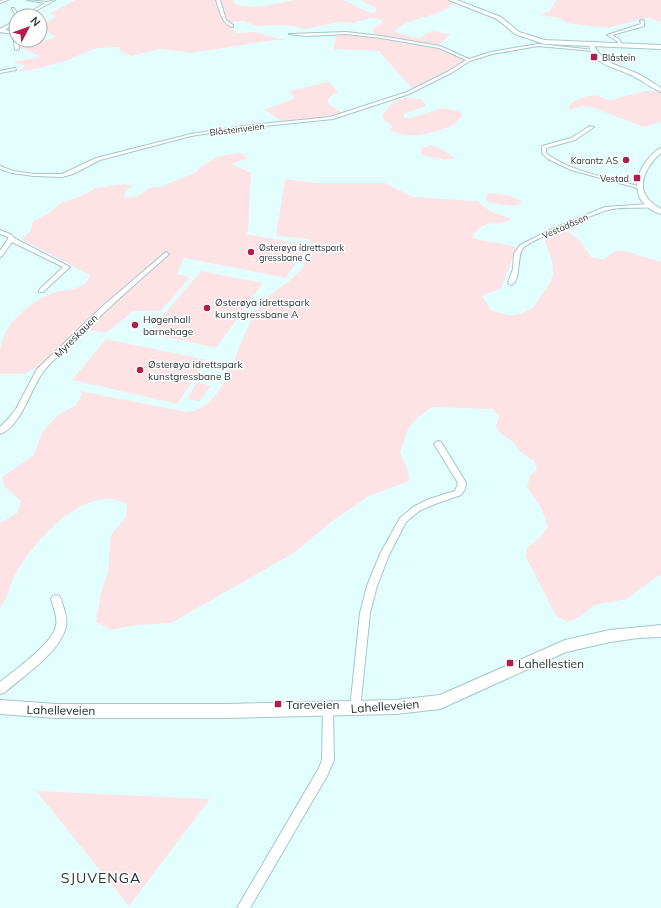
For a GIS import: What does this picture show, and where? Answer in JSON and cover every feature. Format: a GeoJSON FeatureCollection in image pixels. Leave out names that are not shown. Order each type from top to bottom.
{"type":"FeatureCollection","features":[{"type":"Feature","properties":{"kind":"main road"},"geometry":{"type":"LineString","coordinates":[[452,0],[499,18],[506,22],[514,31],[533,40],[552,44],[592,48],[622,46],[661,47]]}},
{"type":"Feature","properties":{"kind":"street"},"geometry":{"type":"LineString","coordinates":[[0,2],[6,0]]}},
{"type":"Feature","properties":{"kind":"street"},"geometry":{"type":"LineString","coordinates":[[29,0],[48,3]]}},
{"type":"Feature","properties":{"kind":"street"},"geometry":{"type":"LineString","coordinates":[[39,8],[53,0]]}},
{"type":"Feature","properties":{"kind":"street"},"geometry":{"type":"LineString","coordinates":[[218,0],[224,20],[232,26]]}},
{"type":"Feature","properties":{"kind":"street"},"geometry":{"type":"LineString","coordinates":[[622,46],[618,40],[609,35],[643,25],[642,21]]}},
{"type":"Feature","properties":{"kind":"street"},"geometry":{"type":"LineString","coordinates":[[1,30],[15,33],[17,49]]}},
{"type":"Feature","properties":{"kind":"street"},"geometry":{"type":"LineString","coordinates":[[291,34],[346,33],[381,37],[440,47],[469,60]]}},
{"type":"Feature","properties":{"kind":"street","name":"Blåsteinveien"},"geometry":{"type":"LineString","coordinates":[[0,167],[12,172],[52,177],[62,176],[98,159],[191,135],[243,127],[331,118],[408,93],[450,72],[469,60],[491,53],[533,46],[592,48]]}},
{"type":"Feature","properties":{"kind":"street"},"geometry":{"type":"LineString","coordinates":[[592,48],[604,62],[638,76],[661,90]]}},
{"type":"Feature","properties":{"kind":"street"},"geometry":{"type":"LineString","coordinates":[[0,72],[15,69]]}},
{"type":"Feature","properties":{"kind":"street"},"geometry":{"type":"LineString","coordinates":[[592,127],[573,139],[544,147],[544,153],[551,159],[571,168],[639,188]]}},
{"type":"Feature","properties":{"kind":"street"},"geometry":{"type":"LineString","coordinates":[[661,150],[648,163],[639,188],[641,197],[649,206],[661,212]]}},
{"type":"Feature","properties":{"kind":"street","name":"Vestadåsen"},"geometry":{"type":"LineString","coordinates":[[511,283],[516,269],[517,254],[522,246],[557,229],[607,208],[649,206]]}},
{"type":"Feature","properties":{"kind":"street"},"geometry":{"type":"LineString","coordinates":[[0,232],[66,267],[41,291]]}},
{"type":"Feature","properties":{"kind":"street"},"geometry":{"type":"LineString","coordinates":[[0,255],[11,239]]}},
{"type":"Feature","properties":{"kind":"street","name":"Myreskauen"},"geometry":{"type":"LineString","coordinates":[[0,431],[11,421],[19,410],[40,371],[106,306],[166,254]]}},
{"type":"Feature","properties":{"kind":"street"},"geometry":{"type":"LineString","coordinates":[[355,709],[365,613],[372,586],[387,549],[403,520],[416,509],[432,501],[458,494],[461,489],[462,483],[438,444]]}},
{"type":"Feature","properties":{"kind":"street"},"geometry":{"type":"LineString","coordinates":[[0,689],[40,656],[56,638],[61,627],[56,599]]}},
{"type":"Feature","properties":{"kind":"street","name":"Lahelleveien"},"geometry":{"type":"LineString","coordinates":[[0,707],[56,711],[355,709],[396,707],[440,702],[565,646],[610,636],[638,632],[661,631]]}},
{"type":"Feature","properties":{"kind":"street"},"geometry":{"type":"LineString","coordinates":[[242,908],[328,760],[328,709]]}},
{"type":"Feature","properties":{"kind":"shaded area"},"geometry":{"type":"Polygon","coordinates":[[[75,0],[233,0],[235,4],[244,6],[265,6],[295,0],[342,0],[373,13],[376,11],[376,8],[360,0],[448,0],[455,2],[441,11],[409,22],[395,31],[400,34],[419,38],[431,31],[450,34],[439,45],[374,34],[372,30],[384,20],[372,18],[353,23],[339,22],[307,29],[284,25],[256,26],[244,21],[226,23],[237,33],[255,32],[284,40],[275,40],[191,53],[160,49],[131,56],[120,51],[120,47],[96,48],[66,61],[31,70],[18,71],[25,67],[24,65],[14,63],[17,61],[40,57],[20,48],[48,48],[48,40],[56,37],[48,31],[48,21],[55,17],[55,15],[49,14],[75,0]]]}},
{"type":"Feature","properties":{"kind":"shaded area"},"geometry":{"type":"Polygon","coordinates":[[[556,0],[661,0],[661,22],[648,18],[610,27],[598,27],[566,23],[560,18],[538,15],[550,11],[556,0]]]}},
{"type":"Feature","properties":{"kind":"shaded area"},"geometry":{"type":"Polygon","coordinates":[[[344,33],[442,48],[467,60],[413,90],[379,51],[334,49],[334,44],[336,42],[335,39],[338,34],[344,33]]]}},
{"type":"Feature","properties":{"kind":"shaded area"},"geometry":{"type":"Polygon","coordinates":[[[328,82],[332,84],[338,93],[333,94],[327,101],[330,105],[343,113],[302,121],[283,122],[264,110],[295,98],[289,91],[328,82]]]}},
{"type":"Feature","properties":{"kind":"shaded area"},"geometry":{"type":"Polygon","coordinates":[[[646,91],[661,91],[661,122],[644,127],[594,108],[582,106],[570,110],[569,107],[577,99],[586,96],[599,96],[611,100],[646,91]]]}},
{"type":"Feature","properties":{"kind":"shaded area"},"geometry":{"type":"Polygon","coordinates":[[[404,98],[421,99],[426,106],[404,114],[404,118],[411,118],[442,108],[460,111],[462,116],[452,125],[436,132],[419,135],[398,134],[389,130],[393,127],[384,120],[382,116],[393,102],[404,98]]]}},
{"type":"Feature","properties":{"kind":"shaded area"},"geometry":{"type":"Polygon","coordinates":[[[431,145],[443,150],[455,158],[445,160],[421,155],[422,148],[431,145]]]}},
{"type":"Feature","properties":{"kind":"shaded area"},"geometry":{"type":"Polygon","coordinates":[[[239,153],[244,154],[248,158],[232,164],[251,173],[248,232],[246,234],[308,245],[286,278],[184,258],[177,274],[190,277],[161,311],[134,311],[106,333],[88,330],[57,357],[48,369],[37,367],[24,374],[0,374],[0,349],[7,330],[13,321],[29,306],[48,295],[81,286],[90,275],[21,239],[31,231],[33,221],[49,213],[61,203],[81,196],[96,188],[123,184],[131,185],[132,187],[125,192],[124,197],[134,197],[140,195],[148,188],[163,186],[196,172],[202,166],[219,156],[239,153]]]}},
{"type":"Feature","properties":{"kind":"shaded area"},"geometry":{"type":"Polygon","coordinates":[[[285,179],[317,183],[385,183],[413,197],[477,201],[490,211],[511,219],[506,222],[481,227],[472,238],[517,247],[501,288],[482,296],[492,311],[508,315],[517,315],[533,308],[550,282],[553,274],[552,260],[544,239],[560,230],[570,233],[581,242],[591,257],[605,259],[613,252],[622,251],[661,261],[661,574],[627,599],[594,605],[581,616],[569,622],[556,616],[526,557],[527,547],[539,539],[548,526],[541,508],[527,487],[530,476],[537,469],[534,461],[519,451],[513,442],[501,434],[496,426],[499,417],[493,409],[432,407],[417,418],[408,429],[400,453],[408,471],[409,481],[369,496],[331,522],[294,553],[171,623],[136,625],[111,630],[96,622],[101,593],[108,572],[111,535],[126,517],[127,504],[111,499],[95,501],[78,508],[47,532],[23,562],[13,579],[6,599],[0,608],[0,523],[17,513],[21,501],[4,486],[2,477],[34,455],[43,431],[58,415],[76,405],[82,395],[80,391],[187,412],[201,408],[212,399],[228,374],[247,329],[262,303],[297,274],[307,262],[314,249],[309,239],[276,236],[285,179]]]}},
{"type":"Feature","properties":{"kind":"shaded area"},"geometry":{"type":"Polygon","coordinates":[[[489,193],[508,195],[522,201],[521,204],[514,206],[488,203],[485,198],[489,193]]]}},
{"type":"Feature","properties":{"kind":"shaded area","name":"Østerøya idrettspark kunstgressbane A"},"geometry":{"type":"Polygon","coordinates":[[[201,271],[263,283],[216,348],[148,333],[201,271]]]}},
{"type":"Feature","properties":{"kind":"shaded area","name":"Østerøya idrettspark kunstgressbane B"},"geometry":{"type":"Polygon","coordinates":[[[106,339],[207,360],[177,404],[72,380],[106,339]]]}},
{"type":"Feature","properties":{"kind":"shaded area"},"geometry":{"type":"Polygon","coordinates":[[[197,382],[211,386],[200,401],[187,399],[197,382]]]}},
{"type":"Feature","properties":{"kind":"shaded area"},"geometry":{"type":"Polygon","coordinates":[[[36,791],[210,799],[129,906],[36,791]]]}},
{"type":"Feature","properties":{"kind":"place","name":"Blåstein"},"geometry":{"type":"Point","coordinates":[594,57]}},
{"type":"Feature","properties":{"kind":"place","name":"Karantz AS"},"geometry":{"type":"Point","coordinates":[626,160]}},
{"type":"Feature","properties":{"kind":"place","name":"Vestad"},"geometry":{"type":"Point","coordinates":[637,178]}},
{"type":"Feature","properties":{"kind":"place","name":"Østerøya idrettspark gressbane C"},"geometry":{"type":"Point","coordinates":[251,252]}},
{"type":"Feature","properties":{"kind":"place","name":"Østerøya idrettspark kunstgressbane A"},"geometry":{"type":"Point","coordinates":[207,308]}},
{"type":"Feature","properties":{"kind":"place","name":"Høgenhall barnehage"},"geometry":{"type":"Point","coordinates":[135,325]}},
{"type":"Feature","properties":{"kind":"place","name":"Østerøya idrettspark kunstgressbane B"},"geometry":{"type":"Point","coordinates":[140,370]}},
{"type":"Feature","properties":{"kind":"place","name":"Lahellestien"},"geometry":{"type":"Point","coordinates":[510,663]}},
{"type":"Feature","properties":{"kind":"place","name":"Tareveien"},"geometry":{"type":"Point","coordinates":[278,704]}},
{"type":"Feature","properties":{"kind":"district","name":"SJUVENGA"},"geometry":{"type":"Point","coordinates":[101,878]}}]}
